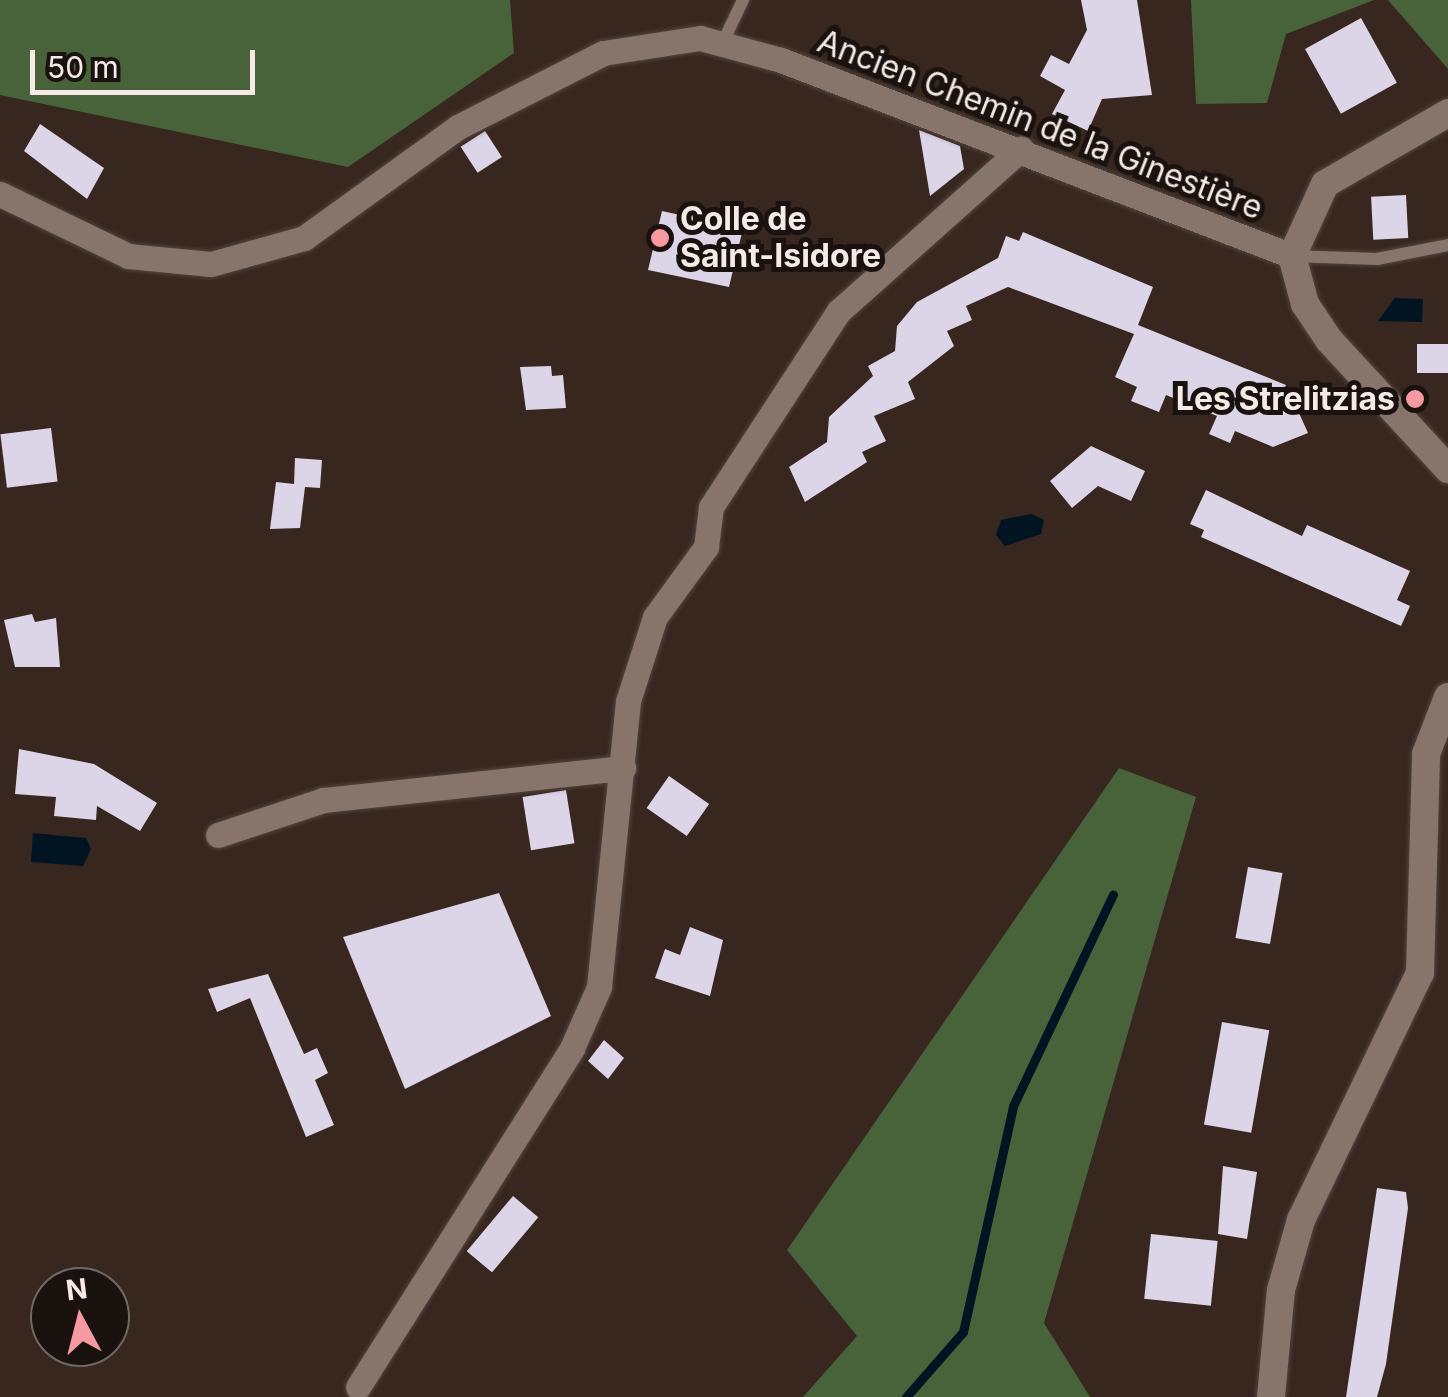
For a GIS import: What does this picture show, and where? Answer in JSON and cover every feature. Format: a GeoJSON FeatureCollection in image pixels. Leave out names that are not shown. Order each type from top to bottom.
{"type":"FeatureCollection","features":[{"type":"Feature","properties":{"kind":"street","name":"Ancien Chemin de la Ginestière"},"geometry":{"type":"LineString","coordinates":[[0,194],[128,256],[211,264],[304,238],[458,127],[602,53],[700,38],[1021,149],[1292,256]]}},
{"type":"Feature","properties":{"kind":"street"},"geometry":{"type":"LineString","coordinates":[[1448,112],[1325,184],[1292,256],[1304,304],[1330,340],[1448,469]]}},
{"type":"Feature","properties":{"kind":"street"},"geometry":{"type":"LineString","coordinates":[[358,1387],[572,1048],[599,988],[628,701],[655,617],[706,547],[712,508],[839,311],[1021,149]]}},
{"type":"Feature","properties":{"kind":"street"},"geometry":{"type":"LineString","coordinates":[[1271,1397],[1281,1290],[1301,1220],[1420,973],[1424,769],[1448,697]]}},
{"type":"Feature","properties":{"kind":"street"},"geometry":{"type":"LineString","coordinates":[[218,835],[323,800],[622,768]]}},
{"type":"Feature","properties":{"kind":"lane"},"geometry":{"type":"LineString","coordinates":[[722,44],[743,0]]}},
{"type":"Feature","properties":{"kind":"lane"},"geometry":{"type":"LineString","coordinates":[[1292,256],[1377,259],[1448,245]]}},
{"type":"Feature","properties":{"kind":"green space"},"geometry":{"type":"Polygon","coordinates":[[[0,0],[510,0],[514,53],[348,167],[0,95],[0,0]]]}},
{"type":"Feature","properties":{"kind":"green space"},"geometry":{"type":"Polygon","coordinates":[[[1191,0],[1374,0],[1286,34],[1267,103],[1196,104],[1191,0]]]}},
{"type":"Feature","properties":{"kind":"green space"},"geometry":{"type":"Polygon","coordinates":[[[1388,0],[1448,0],[1448,69],[1388,0]]]}},
{"type":"Feature","properties":{"kind":"green space"},"geometry":{"type":"Polygon","coordinates":[[[1119,768],[1196,797],[1044,1323],[1090,1397],[803,1397],[857,1336],[787,1250],[1119,768]]]}},
{"type":"Feature","properties":{"kind":"water"},"geometry":{"type":"Polygon","coordinates":[[[1395,298],[1423,299],[1422,322],[1378,321],[1395,298]]]}},
{"type":"Feature","properties":{"kind":"water"},"geometry":{"type":"Polygon","coordinates":[[[1031,514],[1044,520],[1041,534],[1005,546],[996,535],[1001,520],[1031,514]]]}},
{"type":"Feature","properties":{"kind":"water"},"geometry":{"type":"Polygon","coordinates":[[[33,833],[86,838],[91,849],[83,866],[31,862],[33,833]]]}},
{"type":"Feature","properties":{"kind":"building"},"geometry":{"type":"Polygon","coordinates":[[[1081,0],[1137,0],[1152,95],[1102,99],[1088,131],[1052,114],[1065,90],[1040,76],[1051,55],[1069,64],[1087,30],[1081,0]]]}},
{"type":"Feature","properties":{"kind":"building"},"geometry":{"type":"Polygon","coordinates":[[[1361,18],[1397,83],[1341,114],[1305,49],[1361,18]]]}},
{"type":"Feature","properties":{"kind":"building"},"geometry":{"type":"Polygon","coordinates":[[[40,124],[104,168],[87,199],[24,151],[40,124]]]}},
{"type":"Feature","properties":{"kind":"building"},"geometry":{"type":"Polygon","coordinates":[[[919,130],[960,146],[964,169],[930,196],[919,130]]]}},
{"type":"Feature","properties":{"kind":"building"},"geometry":{"type":"Polygon","coordinates":[[[485,131],[502,157],[478,173],[461,147],[485,131]]]}},
{"type":"Feature","properties":{"kind":"building"},"geometry":{"type":"Polygon","coordinates":[[[1406,195],[1408,238],[1373,240],[1371,197],[1406,195]]]}},
{"type":"Feature","properties":{"kind":"building"},"geometry":{"type":"Polygon","coordinates":[[[691,208],[745,220],[729,287],[648,270],[662,211],[689,217],[691,208]]]}},
{"type":"Feature","properties":{"kind":"building"},"geometry":{"type":"Polygon","coordinates":[[[1023,232],[1153,287],[1138,325],[1286,385],[1281,399],[1295,404],[1308,433],[1273,447],[1235,431],[1230,443],[1209,434],[1217,416],[1166,395],[1159,412],[1131,401],[1137,387],[1115,377],[1134,334],[1008,287],[966,306],[972,320],[947,331],[954,346],[908,382],[915,399],[874,416],[886,441],[862,452],[867,462],[805,502],[789,467],[827,442],[829,417],[873,376],[868,366],[895,351],[897,326],[917,302],[998,258],[1006,236],[1019,241],[1023,232]]]}},
{"type":"Feature","properties":{"kind":"building"},"geometry":{"type":"Polygon","coordinates":[[[1417,344],[1448,344],[1448,373],[1417,373],[1417,344]]]}},
{"type":"Feature","properties":{"kind":"building"},"geometry":{"type":"Polygon","coordinates":[[[551,366],[552,376],[563,375],[566,408],[526,410],[520,367],[551,366]]]}},
{"type":"Feature","properties":{"kind":"building"},"geometry":{"type":"Polygon","coordinates":[[[51,428],[58,482],[7,488],[0,434],[51,428]]]}},
{"type":"Feature","properties":{"kind":"building"},"geometry":{"type":"Polygon","coordinates":[[[1091,446],[1145,471],[1131,501],[1098,486],[1072,508],[1050,481],[1091,446]]]}},
{"type":"Feature","properties":{"kind":"building"},"geometry":{"type":"Polygon","coordinates":[[[295,458],[322,460],[320,488],[305,487],[300,528],[270,529],[276,482],[294,484],[295,458]]]}},
{"type":"Feature","properties":{"kind":"building"},"geometry":{"type":"Polygon","coordinates":[[[1206,490],[1302,536],[1307,525],[1410,571],[1397,600],[1410,606],[1401,626],[1201,537],[1204,530],[1190,524],[1206,490]]]}},
{"type":"Feature","properties":{"kind":"building"},"geometry":{"type":"Polygon","coordinates":[[[32,614],[35,622],[56,618],[60,667],[15,667],[4,620],[32,614]]]}},
{"type":"Feature","properties":{"kind":"building"},"geometry":{"type":"Polygon","coordinates":[[[19,749],[94,764],[157,803],[140,831],[97,806],[96,820],[54,816],[56,797],[15,794],[19,749]]]}},
{"type":"Feature","properties":{"kind":"building"},"geometry":{"type":"Polygon","coordinates":[[[669,776],[709,804],[687,836],[647,808],[669,776]]]}},
{"type":"Feature","properties":{"kind":"building"},"geometry":{"type":"Polygon","coordinates":[[[566,790],[574,843],[531,850],[523,797],[566,790]]]}},
{"type":"Feature","properties":{"kind":"building"},"geometry":{"type":"Polygon","coordinates":[[[1248,867],[1282,873],[1270,944],[1235,938],[1248,867]]]}},
{"type":"Feature","properties":{"kind":"building"},"geometry":{"type":"Polygon","coordinates":[[[499,893],[551,1016],[405,1089],[343,937],[499,893]]]}},
{"type":"Feature","properties":{"kind":"building"},"geometry":{"type":"Polygon","coordinates":[[[690,927],[723,940],[710,996],[655,978],[665,949],[680,955],[690,927]]]}},
{"type":"Feature","properties":{"kind":"building"},"geometry":{"type":"Polygon","coordinates":[[[268,974],[304,1054],[317,1048],[328,1073],[315,1080],[334,1125],[306,1137],[250,998],[217,1012],[208,989],[268,974]]]}},
{"type":"Feature","properties":{"kind":"building"},"geometry":{"type":"Polygon","coordinates":[[[1222,1022],[1269,1030],[1251,1133],[1204,1124],[1222,1022]]]}},
{"type":"Feature","properties":{"kind":"building"},"geometry":{"type":"Polygon","coordinates":[[[604,1040],[624,1058],[608,1079],[588,1061],[604,1040]]]}},
{"type":"Feature","properties":{"kind":"building"},"geometry":{"type":"Polygon","coordinates":[[[1223,1166],[1257,1172],[1247,1239],[1218,1234],[1223,1166]]]}},
{"type":"Feature","properties":{"kind":"building"},"geometry":{"type":"Polygon","coordinates":[[[1377,1188],[1406,1192],[1408,1208],[1386,1364],[1377,1397],[1346,1397],[1377,1188]]]}},
{"type":"Feature","properties":{"kind":"building"},"geometry":{"type":"Polygon","coordinates":[[[513,1196],[538,1217],[492,1272],[467,1251],[513,1196]]]}},
{"type":"Feature","properties":{"kind":"building"},"geometry":{"type":"Polygon","coordinates":[[[1151,1234],[1218,1241],[1211,1306],[1144,1299],[1151,1234]]]}},
{"type":"Feature","properties":{"kind":"waterway"},"geometry":{"type":"LineString","coordinates":[[906,1397],[963,1332],[1013,1106],[1113,894]]}},
{"type":"Feature","properties":{"kind":"place","name":"Colle de Saint-Isidore"},"geometry":{"type":"Point","coordinates":[660,238]}},
{"type":"Feature","properties":{"kind":"place","name":"Les Strelitzias"},"geometry":{"type":"Point","coordinates":[1415,399]}}]}
